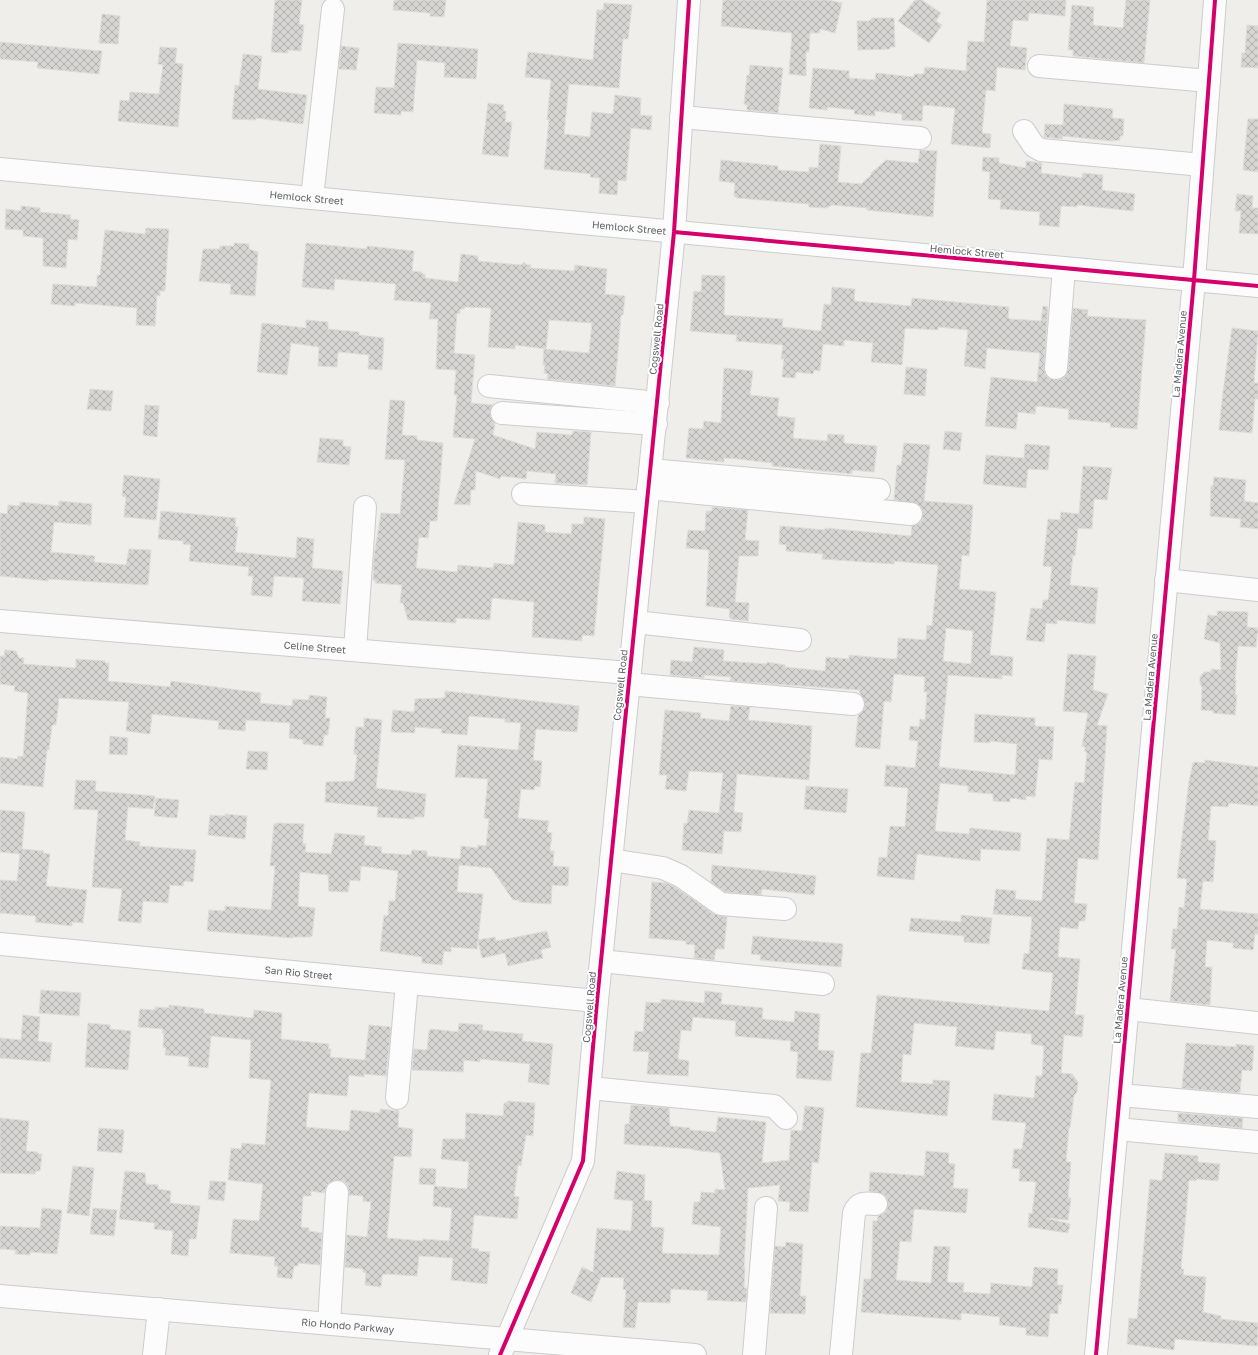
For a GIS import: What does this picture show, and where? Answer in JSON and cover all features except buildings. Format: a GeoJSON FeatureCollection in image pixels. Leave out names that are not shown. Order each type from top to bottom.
{"type":"FeatureCollection","features":[{"type":"Feature","properties":{"kind":"street","name":"Cogswell Road"},"geometry":{"type":"LineString","coordinates":[[503,1347],[583,1160],[634,622],[656,424],[674,232],[689,0]]}},
{"type":"Feature","properties":{"kind":"street","name":"La Madera Avenue"},"geometry":{"type":"LineString","coordinates":[[1096,1355],[1194,280],[1215,0]]}},
{"type":"Feature","properties":{"kind":"street"},"geometry":{"type":"LineString","coordinates":[[312,198],[333,9]]}},
{"type":"Feature","properties":{"kind":"street"},"geometry":{"type":"LineString","coordinates":[[1038,66],[1209,81]]}},
{"type":"Feature","properties":{"kind":"street"},"geometry":{"type":"LineString","coordinates":[[682,117],[920,138]]}},
{"type":"Feature","properties":{"kind":"street"},"geometry":{"type":"LineString","coordinates":[[1024,131],[1034,146],[1041,150],[1202,165]]}},
{"type":"Feature","properties":{"kind":"street","name":"Hemlock Street"},"geometry":{"type":"LineString","coordinates":[[0,169],[1258,286]]}},
{"type":"Feature","properties":{"kind":"street"},"geometry":{"type":"LineString","coordinates":[[1056,368],[1064,268]]}},
{"type":"Feature","properties":{"kind":"street"},"geometry":{"type":"LineString","coordinates":[[489,386],[658,402]]}},
{"type":"Feature","properties":{"kind":"street"},"geometry":{"type":"LineString","coordinates":[[502,413],[656,424]]}},
{"type":"Feature","properties":{"kind":"street"},"geometry":{"type":"LineString","coordinates":[[523,494],[648,487],[880,490]]}},
{"type":"Feature","properties":{"kind":"street"},"geometry":{"type":"LineString","coordinates":[[648,487],[911,514]]}},
{"type":"Feature","properties":{"kind":"street"},"geometry":{"type":"LineString","coordinates":[[355,650],[365,507]]}},
{"type":"Feature","properties":{"kind":"street"},"geometry":{"type":"LineString","coordinates":[[1166,580],[1258,590]]}},
{"type":"Feature","properties":{"kind":"street","name":"Celine Street"},"geometry":{"type":"LineString","coordinates":[[0,621],[355,650],[629,678],[853,704]]}},
{"type":"Feature","properties":{"kind":"street"},"geometry":{"type":"LineString","coordinates":[[634,622],[800,640]]}},
{"type":"Feature","properties":{"kind":"street"},"geometry":{"type":"LineString","coordinates":[[611,860],[663,868],[687,880],[721,904],[785,909]]}},
{"type":"Feature","properties":{"kind":"street","name":"San Rio Street"},"geometry":{"type":"LineString","coordinates":[[0,944],[597,1001]]}},
{"type":"Feature","properties":{"kind":"street"},"geometry":{"type":"LineString","coordinates":[[601,961],[823,984]]}},
{"type":"Feature","properties":{"kind":"street"},"geometry":{"type":"LineString","coordinates":[[397,1098],[407,983]]}},
{"type":"Feature","properties":{"kind":"street"},"geometry":{"type":"LineString","coordinates":[[1128,1009],[1258,1023]]}},
{"type":"Feature","properties":{"kind":"street"},"geometry":{"type":"LineString","coordinates":[[590,1088],[774,1106],[786,1118]]}},
{"type":"Feature","properties":{"kind":"street"},"geometry":{"type":"LineString","coordinates":[[1120,1095],[1258,1107]]}},
{"type":"Feature","properties":{"kind":"street"},"geometry":{"type":"LineString","coordinates":[[1117,1129],[1258,1142]]}},
{"type":"Feature","properties":{"kind":"street"},"geometry":{"type":"LineString","coordinates":[[329,1323],[337,1192]]}},
{"type":"Feature","properties":{"kind":"street"},"geometry":{"type":"LineString","coordinates":[[841,1355],[854,1213],[856,1208],[863,1203],[876,1204]]}},
{"type":"Feature","properties":{"kind":"street"},"geometry":{"type":"LineString","coordinates":[[754,1355],[766,1208]]}},
{"type":"Feature","properties":{"kind":"street","name":"Rio Hondo Parkway"},"geometry":{"type":"LineString","coordinates":[[0,1296],[329,1323],[503,1347],[689,1355]]}},
{"type":"Feature","properties":{"kind":"street"},"geometry":{"type":"LineString","coordinates":[[154,1355],[166,1309]]}},
{"type":"Feature","properties":{"kind":"street"},"geometry":{"type":"LineString","coordinates":[[166,1309],[169,1355]]}},
{"type":"Feature","properties":{"kind":"cycle path"},"geometry":{"type":"LineString","coordinates":[[500,1355],[583,1161],[597,1001],[674,232],[689,0]]}},
{"type":"Feature","properties":{"kind":"cycle path"},"geometry":{"type":"LineString","coordinates":[[1096,1355],[1194,280],[1215,0]]}},
{"type":"Feature","properties":{"kind":"cycle path"},"geometry":{"type":"LineString","coordinates":[[674,232],[1258,286]]}}]}
